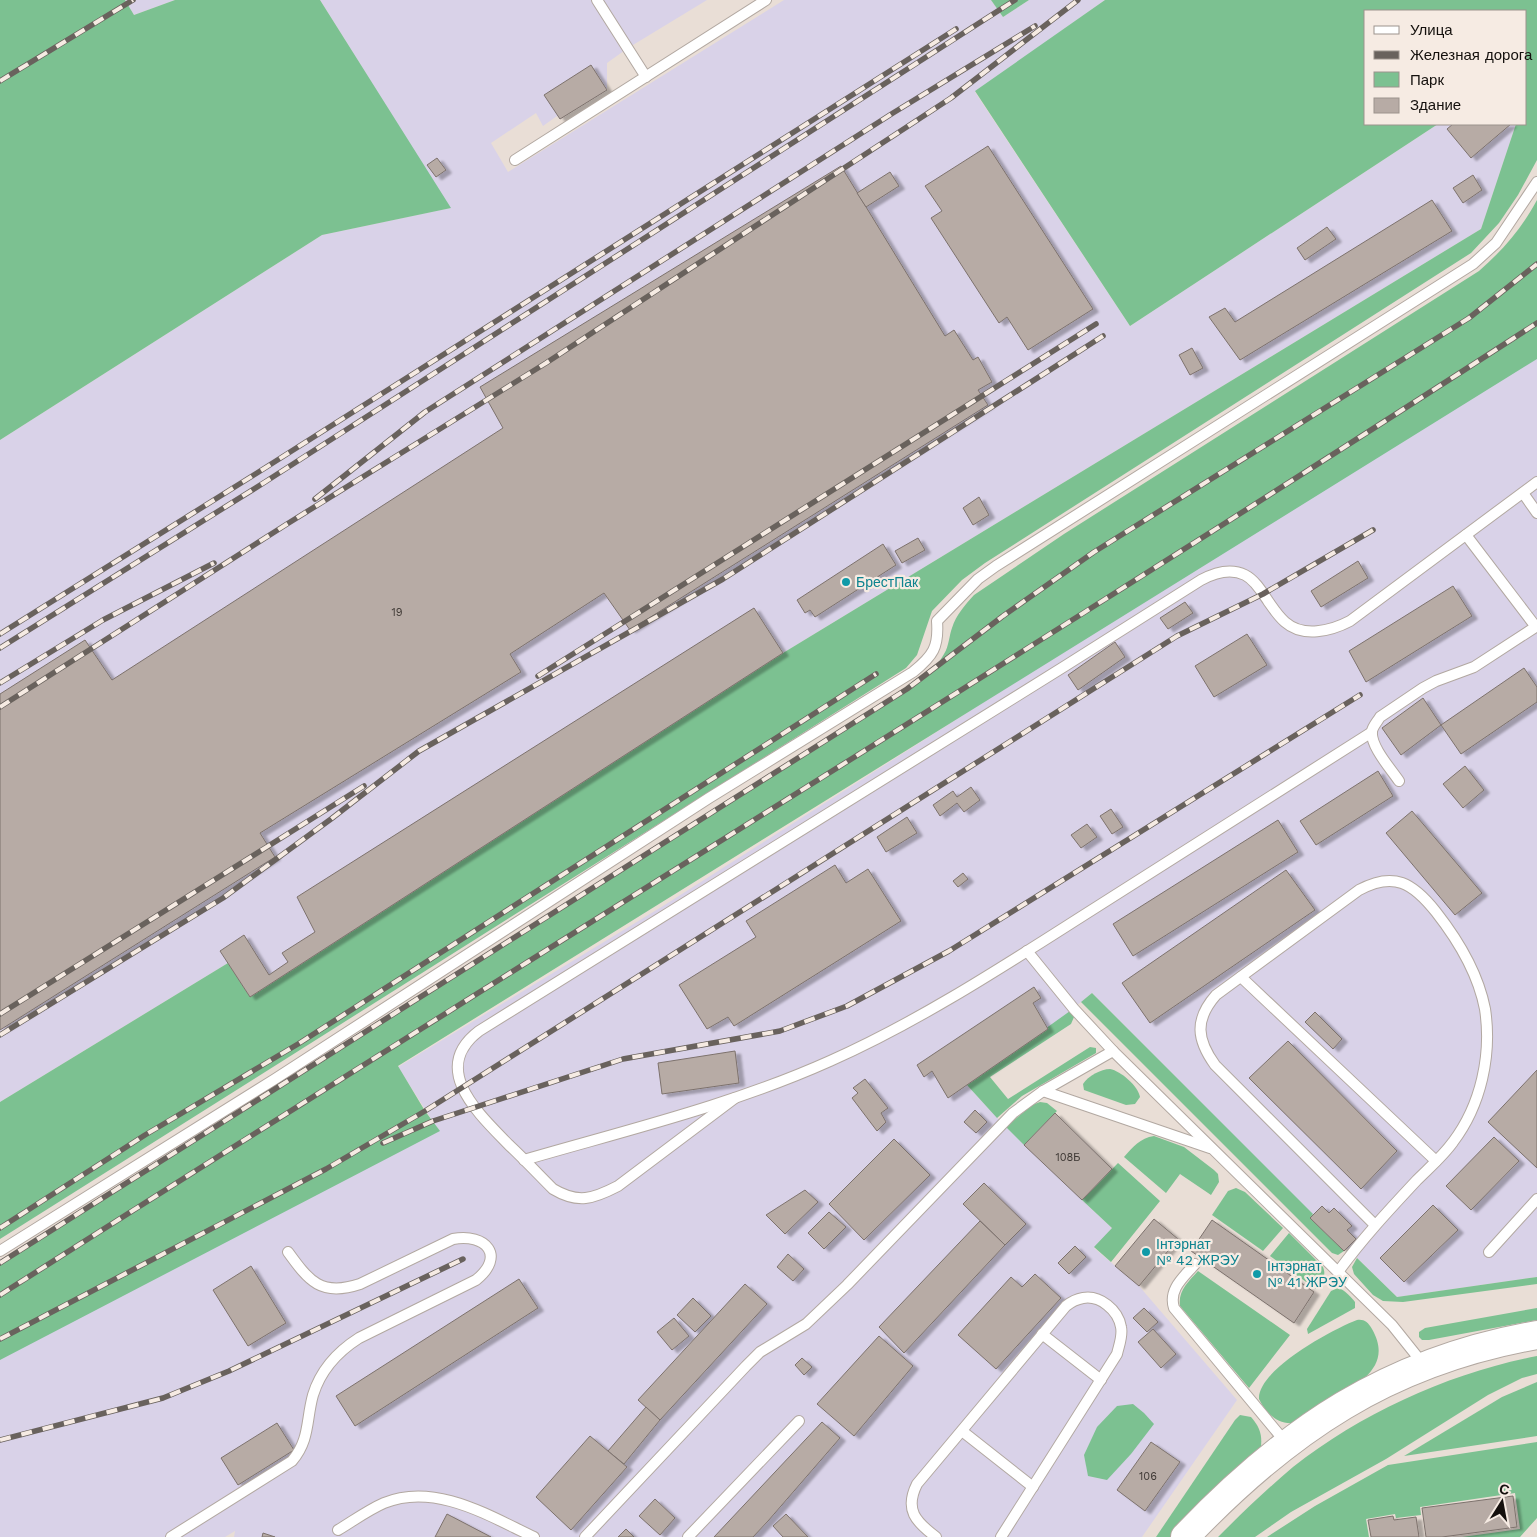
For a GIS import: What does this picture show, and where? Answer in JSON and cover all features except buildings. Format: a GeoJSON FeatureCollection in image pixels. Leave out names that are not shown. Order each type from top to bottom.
{"type":"FeatureCollection","features":[{"type":"Feature","properties":{"kind":"main road"},"geometry":{"type":"LineString","coordinates":[[1428,1371],[1459,1353],[1537,1335]]}},
{"type":"Feature","properties":{"kind":"main road"},"geometry":{"type":"LineString","coordinates":[[1204,1537],[1291,1449],[1339,1407],[1390,1380],[1428,1371],[1466,1366],[1537,1348]]}},
{"type":"Feature","properties":{"kind":"main road"},"geometry":{"type":"LineString","coordinates":[[1185,1537],[1233,1489],[1291,1449]]}},
{"type":"Feature","properties":{"kind":"lane"},"geometry":{"type":"LineString","coordinates":[[597,0],[646,77]]}},
{"type":"Feature","properties":{"kind":"lane"},"geometry":{"type":"LineString","coordinates":[[515,160],[766,0]]}},
{"type":"Feature","properties":{"kind":"lane"},"geometry":{"type":"LineString","coordinates":[[0,1251],[275,1079],[710,798],[913,672],[932,655],[936,643],[936,621],[978,579],[1472,264],[1496,243],[1537,182]]}},
{"type":"Feature","properties":{"kind":"lane"},"geometry":{"type":"LineString","coordinates":[[735,1098],[618,1186],[589,1199],[575,1199],[553,1189],[479,1114],[462,1088],[458,1076],[458,1061],[468,1039],[479,1031],[1200,580],[1221,572],[1244,575],[1259,589],[1287,624],[1304,630],[1328,630],[1350,621],[1537,482]]}},
{"type":"Feature","properties":{"kind":"lane"},"geometry":{"type":"LineString","coordinates":[[1523,492],[1537,513]]}},
{"type":"Feature","properties":{"kind":"lane"},"geometry":{"type":"LineString","coordinates":[[1399,781],[1374,741],[1372,732],[1380,717],[1436,681],[1474,667],[1536,627],[1466,535]]}},
{"type":"Feature","properties":{"kind":"lane"},"geometry":{"type":"LineString","coordinates":[[524,1160],[735,1098],[781,1082],[858,1048],[917,1017],[1027,951],[1372,732]]}},
{"type":"Feature","properties":{"kind":"lane"},"geometry":{"type":"LineString","coordinates":[[1338,1272],[1364,1238],[1452,1144],[1468,1121],[1478,1096],[1484,1069],[1486,1040],[1484,1009],[1476,980],[1464,952],[1448,927],[1416,890],[1402,883],[1388,880],[1373,882],[1359,890],[1216,995],[1206,1007],[1201,1020],[1201,1036],[1205,1051],[1215,1065],[1375,1226]]}},
{"type":"Feature","properties":{"kind":"lane"},"geometry":{"type":"LineString","coordinates":[[1027,951],[1074,1009],[1113,1051],[1392,1325],[1428,1371]]}},
{"type":"Feature","properties":{"kind":"lane"},"geometry":{"type":"LineString","coordinates":[[1241,977],[1436,1160]]}},
{"type":"Feature","properties":{"kind":"lane"},"geometry":{"type":"LineString","coordinates":[[585,1537],[760,1352],[806,1324],[847,1285],[1002,1123],[1043,1091],[1113,1051]]}},
{"type":"Feature","properties":{"kind":"lane"},"geometry":{"type":"LineString","coordinates":[[1043,1091],[1212,1149]]}},
{"type":"Feature","properties":{"kind":"lane"},"geometry":{"type":"LineString","coordinates":[[1489,1252],[1537,1199]]}},
{"type":"Feature","properties":{"kind":"lane"},"geometry":{"type":"LineString","coordinates":[[171,1537],[292,1461],[300,1452],[304,1442],[313,1395],[320,1376],[331,1360],[344,1347],[476,1280],[485,1273],[491,1263],[491,1253],[484,1244],[475,1238],[464,1237],[454,1239],[360,1284],[336,1288],[322,1286],[311,1281],[288,1252]]}},
{"type":"Feature","properties":{"kind":"lane"},"geometry":{"type":"LineString","coordinates":[[1195,1264],[1174,1288],[1172,1301],[1174,1308],[1291,1449]]}},
{"type":"Feature","properties":{"kind":"lane"},"geometry":{"type":"LineString","coordinates":[[936,1537],[920,1526],[915,1518],[912,1509],[913,1492],[916,1484],[962,1432],[1066,1306],[1084,1298],[1095,1298],[1106,1304],[1115,1313],[1121,1326],[1121,1339],[1117,1354],[1001,1537]]}},
{"type":"Feature","properties":{"kind":"lane"},"geometry":{"type":"LineString","coordinates":[[1042,1334],[1101,1380]]}},
{"type":"Feature","properties":{"kind":"lane"},"geometry":{"type":"LineString","coordinates":[[688,1537],[799,1421]]}},
{"type":"Feature","properties":{"kind":"lane"},"geometry":{"type":"LineString","coordinates":[[962,1432],[1033,1487]]}},
{"type":"Feature","properties":{"kind":"lane"},"geometry":{"type":"LineString","coordinates":[[338,1530],[371,1509],[386,1502],[423,1496],[445,1499],[464,1505],[534,1537]]}},
{"type":"Feature","properties":{"kind":"shaded area"},"geometry":{"type":"Polygon","coordinates":[[[125,0],[175,0],[134,15],[125,0]]]}},
{"type":"Feature","properties":{"kind":"shaded area"},"geometry":{"type":"Polygon","coordinates":[[[320,0],[707,0],[607,63],[607,90],[560,119],[557,116],[543,126],[536,113],[491,143],[508,172],[784,0],[991,0],[1003,17],[1029,0],[1105,0],[975,92],[1130,326],[1436,125],[1516,125],[1481,229],[783,653],[250,997],[228,963],[0,1102],[0,440],[322,235],[450,208],[320,0]]]}},
{"type":"Feature","properties":{"kind":"shaded area"},"geometry":{"type":"Polygon","coordinates":[[[1537,358],[1537,1277],[1397,1297],[1347,1248],[1344,1251],[1310,1218],[1313,1215],[1092,993],[1048,1029],[967,1085],[1024,1144],[1055,1113],[1112,1169],[1082,1200],[1112,1228],[1094,1248],[1139,1286],[1237,1400],[1142,1537],[234,1537],[235,1531],[225,1537],[0,1537],[0,1353],[439,1131],[398,1067],[663,906],[1127,611],[1537,358]]]}},
{"type":"Feature","properties":{"kind":"green space"},"geometry":{"type":"Polygon","coordinates":[[[0,0],[125,0],[134,15],[175,0],[320,0],[451,208],[322,235],[0,440],[0,0]]]}},
{"type":"Feature","properties":{"kind":"green space"},"geometry":{"type":"Polygon","coordinates":[[[991,0],[1029,0],[1003,17],[991,0]]]}},
{"type":"Feature","properties":{"kind":"green space"},"geometry":{"type":"Polygon","coordinates":[[[1105,0],[1537,0],[1537,160],[1518,195],[1499,223],[1471,253],[985,563],[962,580],[932,611],[917,655],[906,668],[0,1239],[0,1102],[228,963],[250,997],[783,653],[1481,229],[1516,125],[1527,125],[1527,10],[1364,10],[1364,125],[1436,125],[1130,326],[975,91],[1105,0]]]}},
{"type":"Feature","properties":{"kind":"green space"},"geometry":{"type":"Polygon","coordinates":[[[1537,200],[1537,359],[398,1066],[425,1111],[440,1131],[0,1360],[0,1263],[907,689],[941,659],[947,648],[956,619],[974,595],[1064,534],[1479,271],[1511,238],[1537,200]]]}},
{"type":"Feature","properties":{"kind":"green space"},"geometry":{"type":"Polygon","coordinates":[[[1092,993],[1313,1214],[1310,1218],[1344,1251],[1338,1255],[1332,1253],[1081,1002],[1092,993]]]}},
{"type":"Feature","properties":{"kind":"green space"},"geometry":{"type":"Polygon","coordinates":[[[1070,1011],[1074,1017],[1071,1024],[990,1077],[1008,1099],[1090,1047],[1096,1048],[1096,1053],[1022,1096],[997,1118],[967,1085],[1070,1011]]]}},
{"type":"Feature","properties":{"kind":"green space"},"geometry":{"type":"Polygon","coordinates":[[[1106,1069],[1124,1076],[1136,1088],[1140,1097],[1135,1104],[1126,1105],[1084,1090],[1083,1084],[1088,1078],[1106,1069]]]}},
{"type":"Feature","properties":{"kind":"green space"},"geometry":{"type":"Polygon","coordinates":[[[1040,1102],[1047,1103],[1057,1111],[1024,1145],[1006,1127],[1032,1105],[1040,1102]]]}},
{"type":"Feature","properties":{"kind":"green space"},"geometry":{"type":"Polygon","coordinates":[[[1154,1136],[1184,1147],[1218,1174],[1219,1182],[1211,1195],[1180,1174],[1166,1193],[1124,1157],[1141,1141],[1154,1136]]]}},
{"type":"Feature","properties":{"kind":"green space"},"geometry":{"type":"Polygon","coordinates":[[[1118,1163],[1160,1201],[1111,1262],[1094,1247],[1112,1228],[1082,1200],[1118,1163]]]}},
{"type":"Feature","properties":{"kind":"green space"},"geometry":{"type":"Polygon","coordinates":[[[1236,1188],[1245,1192],[1283,1228],[1263,1251],[1212,1215],[1228,1191],[1236,1188]]]}},
{"type":"Feature","properties":{"kind":"green space"},"geometry":{"type":"Polygon","coordinates":[[[1289,1233],[1323,1267],[1324,1277],[1316,1289],[1270,1256],[1289,1233]]]}},
{"type":"Feature","properties":{"kind":"green space"},"geometry":{"type":"Polygon","coordinates":[[[1357,1258],[1397,1297],[1537,1277],[1537,1284],[1403,1302],[1383,1301],[1373,1295],[1354,1274],[1352,1267],[1357,1258]]]}},
{"type":"Feature","properties":{"kind":"green space"},"geometry":{"type":"Polygon","coordinates":[[[1198,1271],[1290,1335],[1249,1388],[1180,1306],[1182,1291],[1198,1271]]]}},
{"type":"Feature","properties":{"kind":"green space"},"geometry":{"type":"Polygon","coordinates":[[[1338,1288],[1355,1302],[1355,1308],[1308,1334],[1307,1329],[1331,1291],[1338,1288]]]}},
{"type":"Feature","properties":{"kind":"green space"},"geometry":{"type":"Polygon","coordinates":[[[1537,1308],[1537,1320],[1429,1340],[1422,1340],[1419,1337],[1419,1332],[1425,1328],[1537,1308]]]}},
{"type":"Feature","properties":{"kind":"green space"},"geometry":{"type":"Polygon","coordinates":[[[1357,1320],[1369,1324],[1377,1341],[1379,1352],[1377,1362],[1372,1370],[1356,1385],[1294,1423],[1282,1422],[1273,1417],[1259,1399],[1262,1388],[1270,1376],[1298,1352],[1315,1341],[1357,1320]]]}},
{"type":"Feature","properties":{"kind":"green space"},"geometry":{"type":"Polygon","coordinates":[[[1537,1356],[1537,1374],[1522,1378],[1488,1395],[1386,1459],[1291,1512],[1255,1537],[1218,1537],[1293,1467],[1348,1429],[1378,1412],[1440,1384],[1504,1363],[1537,1356]]]}},
{"type":"Feature","properties":{"kind":"green space"},"geometry":{"type":"Polygon","coordinates":[[[1537,1382],[1537,1436],[1404,1456],[1502,1397],[1537,1382]]]}},
{"type":"Feature","properties":{"kind":"green space"},"geometry":{"type":"Polygon","coordinates":[[[1133,1404],[1154,1424],[1131,1454],[1107,1480],[1088,1476],[1084,1455],[1097,1427],[1117,1406],[1133,1404]]]}},
{"type":"Feature","properties":{"kind":"green space"},"geometry":{"type":"Polygon","coordinates":[[[1240,1415],[1251,1417],[1257,1425],[1261,1438],[1260,1452],[1176,1537],[1156,1537],[1235,1420],[1240,1415]]]}},
{"type":"Feature","properties":{"kind":"green space"},"geometry":{"type":"Polygon","coordinates":[[[1537,1442],[1537,1518],[1520,1537],[1462,1537],[1520,1529],[1515,1493],[1420,1507],[1421,1515],[1396,1518],[1395,1514],[1366,1519],[1369,1537],[1267,1537],[1315,1506],[1388,1465],[1537,1442]]]}},
{"type":"Feature","properties":{"kind":"railway"},"geometry":{"type":"LineString","coordinates":[[0,81],[133,0]]}},
{"type":"Feature","properties":{"kind":"railway"},"geometry":{"type":"LineString","coordinates":[[0,648],[265,482],[1015,0]]}},
{"type":"Feature","properties":{"kind":"railway"},"geometry":{"type":"LineString","coordinates":[[0,707],[287,524],[546,363],[951,98],[1078,0]]}},
{"type":"Feature","properties":{"kind":"railway"},"geometry":{"type":"LineString","coordinates":[[315,499],[425,412],[893,113],[1035,26]]}},
{"type":"Feature","properties":{"kind":"railway"},"geometry":{"type":"LineString","coordinates":[[0,634],[956,29]]}},
{"type":"Feature","properties":{"kind":"railway"},"geometry":{"type":"LineString","coordinates":[[0,1263],[907,689],[1003,616],[1094,552],[1469,318],[1537,264]]}},
{"type":"Feature","properties":{"kind":"railway"},"geometry":{"type":"LineString","coordinates":[[0,1295],[962,690],[1537,323]]}},
{"type":"Feature","properties":{"kind":"railway"},"geometry":{"type":"LineString","coordinates":[[538,676],[1096,324]]}},
{"type":"Feature","properties":{"kind":"railway"},"geometry":{"type":"LineString","coordinates":[[0,1035],[223,898],[331,819],[419,751],[723,579],[1103,336]]}},
{"type":"Feature","properties":{"kind":"railway"},"geometry":{"type":"LineString","coordinates":[[0,1339],[326,1169],[425,1111],[1177,636],[1263,594],[1373,530]]}},
{"type":"Feature","properties":{"kind":"railway"},"geometry":{"type":"LineString","coordinates":[[0,683],[103,620],[214,563]]}},
{"type":"Feature","properties":{"kind":"railway"},"geometry":{"type":"LineString","coordinates":[[0,1228],[145,1135],[298,1044],[876,674]]}},
{"type":"Feature","properties":{"kind":"railway"},"geometry":{"type":"LineString","coordinates":[[383,1143],[433,1121],[623,1059],[780,1031],[847,1006],[949,951],[1360,695]]}},
{"type":"Feature","properties":{"kind":"railway"},"geometry":{"type":"LineString","coordinates":[[0,1014],[364,786]]}},
{"type":"Feature","properties":{"kind":"railway"},"geometry":{"type":"LineString","coordinates":[[0,1440],[163,1398],[229,1371],[463,1259]]}},
{"type":"Feature","properties":{"kind":"place","name":"БрестПак"},"geometry":{"type":"Point","coordinates":[846,582]}},
{"type":"Feature","properties":{"kind":"place","name":"Інтэрнат № 42 ЖРЭУ"},"geometry":{"type":"Point","coordinates":[1146,1252]}},
{"type":"Feature","properties":{"kind":"place","name":"Інтэрнат № 41 ЖРЭУ"},"geometry":{"type":"Point","coordinates":[1257,1274]}}]}
